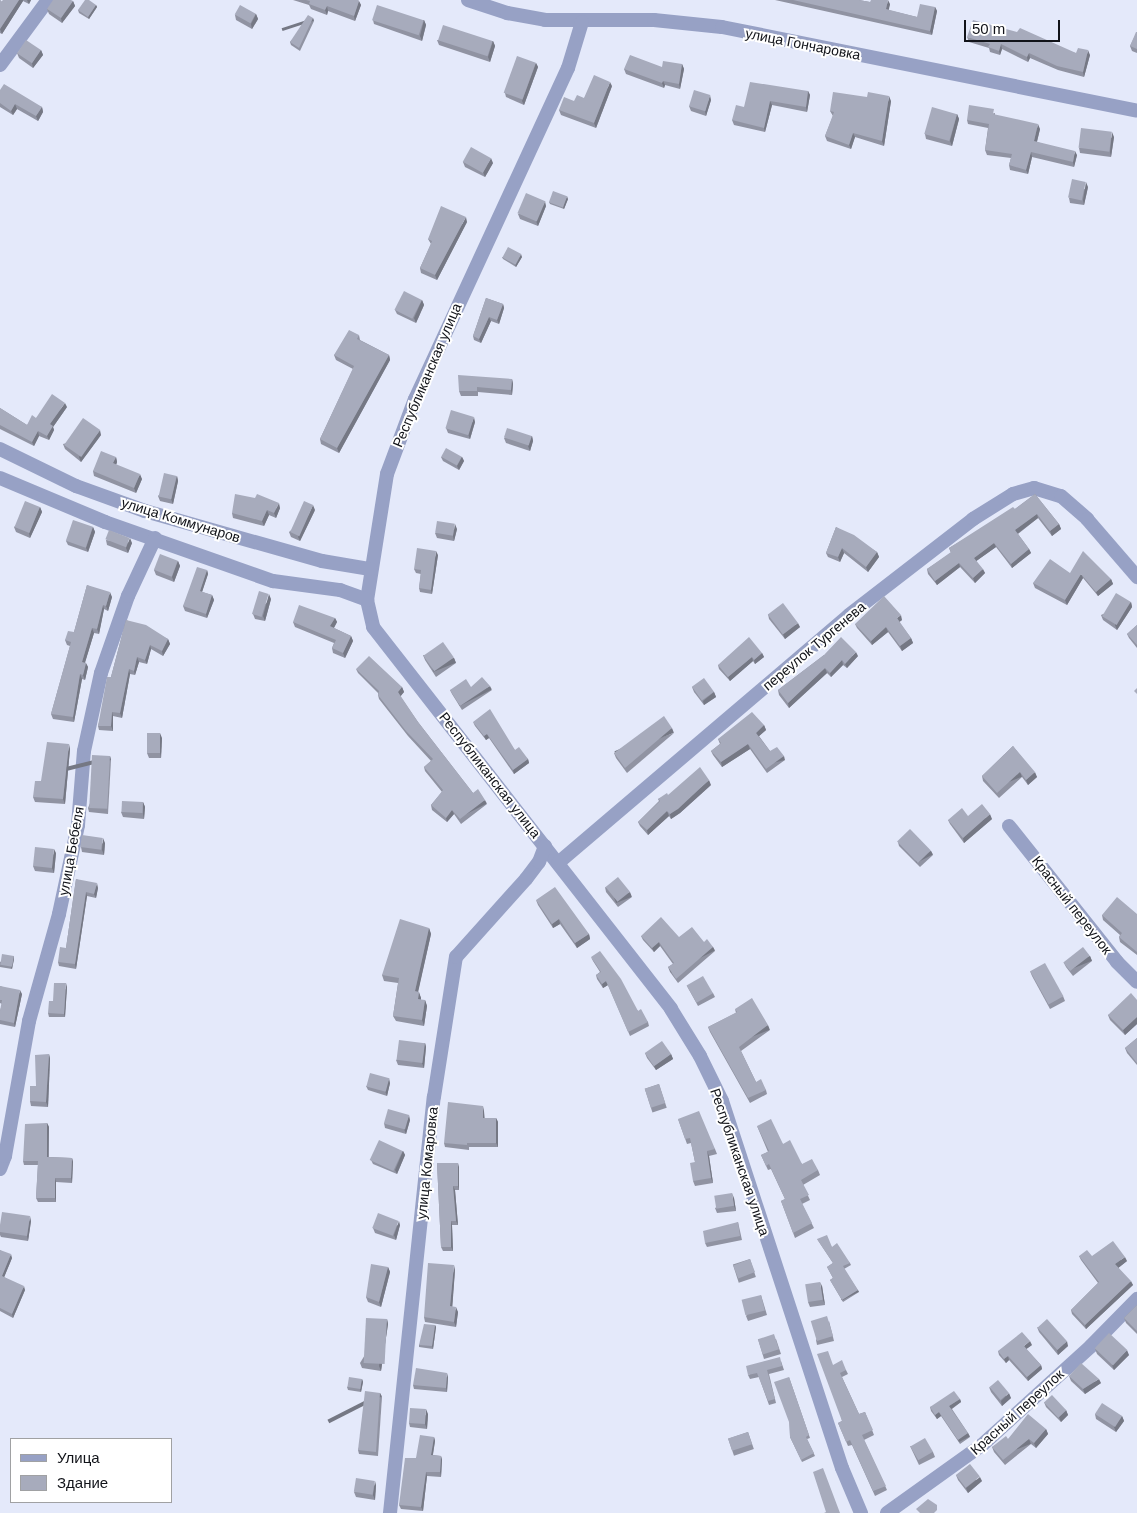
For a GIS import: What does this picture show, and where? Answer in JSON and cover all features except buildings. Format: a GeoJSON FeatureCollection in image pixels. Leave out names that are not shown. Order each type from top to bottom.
{"type":"FeatureCollection","features":[{"type":"Feature","properties":{"kind":"street"},"geometry":{"type":"LineString","coordinates":[[0,66],[48,0]]}},
{"type":"Feature","properties":{"kind":"street","name":"улица Гончаровка"},"geometry":{"type":"LineString","coordinates":[[468,0],[508,13],[582,22],[654,20],[722,28],[1137,112]]}},
{"type":"Feature","properties":{"kind":"street","name":"Республиканская улица"},"geometry":{"type":"LineString","coordinates":[[582,22],[568,68],[415,398],[387,474],[370,570],[367,600],[374,627],[671,1009],[700,1056],[722,1101],[842,1468],[861,1513]]}},
{"type":"Feature","properties":{"kind":"street","name":"улица Коммунаров"},"geometry":{"type":"LineString","coordinates":[[0,449],[76,486],[146,511],[322,562],[370,570]]}},
{"type":"Feature","properties":{"kind":"street","name":"улица Коммунаров"},"geometry":{"type":"LineString","coordinates":[[0,478],[104,522],[155,538],[274,581],[340,590],[367,600]]}},
{"type":"Feature","properties":{"kind":"street","name":"переулок Тургенева"},"geometry":{"type":"LineString","coordinates":[[558,863],[849,614],[973,519],[1013,494],[1034,488],[1061,496],[1087,519],[1137,577]]}},
{"type":"Feature","properties":{"kind":"street","name":"улица Бебеля"},"geometry":{"type":"LineString","coordinates":[[0,1169],[5,1156],[29,1021],[59,914],[76,834],[84,751],[102,673],[128,596],[155,538]]}},
{"type":"Feature","properties":{"kind":"street","name":"Красный переулок"},"geometry":{"type":"LineString","coordinates":[[1009,826],[1117,962],[1137,982]]}},
{"type":"Feature","properties":{"kind":"street","name":"улица Комаровка"},"geometry":{"type":"LineString","coordinates":[[390,1513],[434,1097],[456,956],[526,879],[539,862],[545,846]]}},
{"type":"Feature","properties":{"kind":"street","name":"Красный переулок"},"geometry":{"type":"LineString","coordinates":[[887,1513],[982,1445],[1091,1346],[1137,1299]]}}]}
